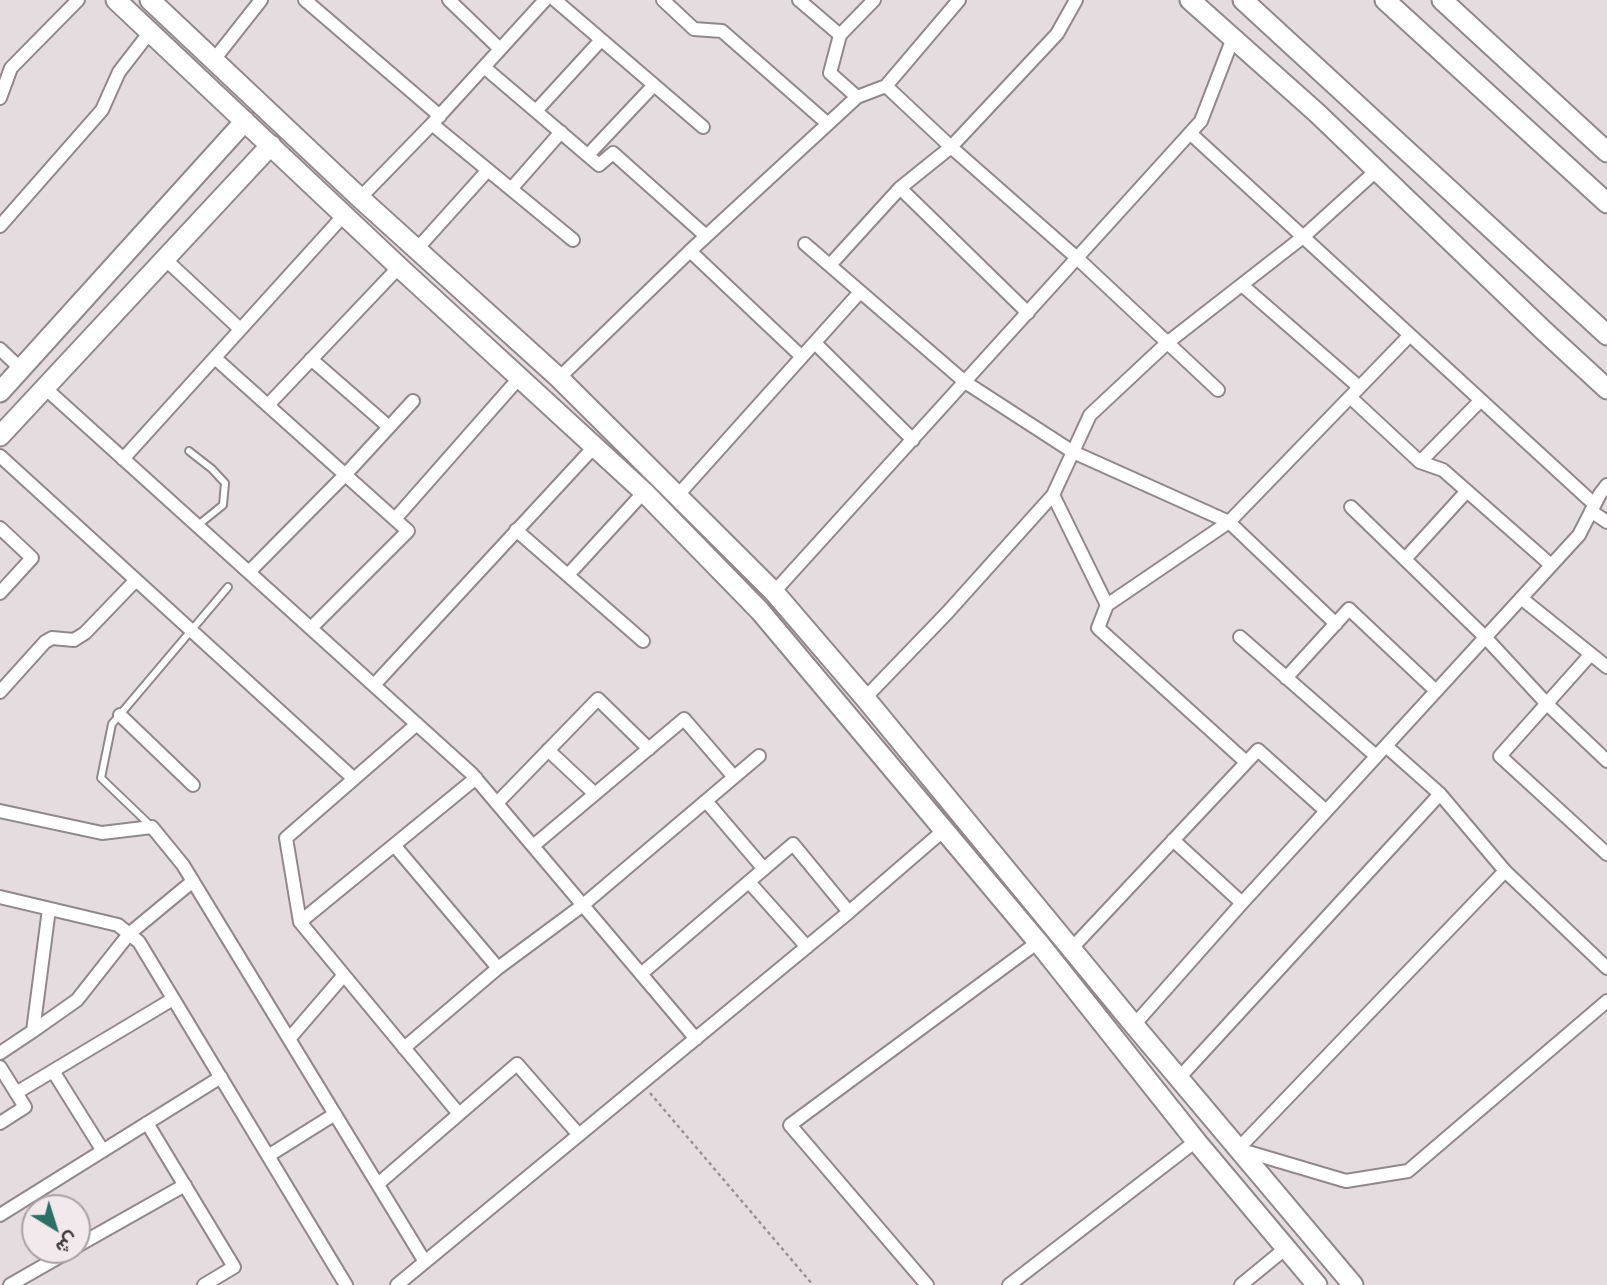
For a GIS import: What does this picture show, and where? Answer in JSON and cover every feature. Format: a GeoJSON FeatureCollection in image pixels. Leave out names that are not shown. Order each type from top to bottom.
{"type":"FeatureCollection","features":[{"type":"Feature","properties":{"kind":"street"},"geometry":{"type":"LineString","coordinates":[[0,98],[11,68],[78,0]]}},
{"type":"Feature","properties":{"kind":"street"},"geometry":{"type":"LineString","coordinates":[[116,0],[399,267],[644,492],[760,611],[1038,942],[1196,1141],[1317,1285]]}},
{"type":"Feature","properties":{"kind":"street"},"geometry":{"type":"LineString","coordinates":[[150,0],[360,198],[559,378],[774,592],[1353,1285]]}},
{"type":"Feature","properties":{"kind":"street"},"geometry":{"type":"LineString","coordinates":[[213,61],[261,0]]}},
{"type":"Feature","properties":{"kind":"street"},"geometry":{"type":"LineString","coordinates":[[304,0],[488,170],[573,240]]}},
{"type":"Feature","properties":{"kind":"street"},"geometry":{"type":"LineString","coordinates":[[449,0],[500,49]]}},
{"type":"Feature","properties":{"kind":"street"},"geometry":{"type":"LineString","coordinates":[[360,198],[436,120],[545,0]]}},
{"type":"Feature","properties":{"kind":"street"},"geometry":{"type":"LineString","coordinates":[[555,0],[703,127]]}},
{"type":"Feature","properties":{"kind":"street"},"geometry":{"type":"LineString","coordinates":[[663,0],[694,29],[722,32],[828,124]]}},
{"type":"Feature","properties":{"kind":"street"},"geometry":{"type":"LineString","coordinates":[[857,97],[830,74],[840,35],[874,0]]}},
{"type":"Feature","properties":{"kind":"street"},"geometry":{"type":"LineString","coordinates":[[559,378],[690,251],[857,97],[886,86],[959,0]]}},
{"type":"Feature","properties":{"kind":"street"},"geometry":{"type":"LineString","coordinates":[[830,265],[900,188],[951,147],[1057,34],[1076,0]]}},
{"type":"Feature","properties":{"kind":"street"},"geometry":{"type":"LineString","coordinates":[[1191,0],[1317,113],[1607,388]]}},
{"type":"Feature","properties":{"kind":"street"},"geometry":{"type":"LineString","coordinates":[[1243,0],[1607,335]]}},
{"type":"Feature","properties":{"kind":"street"},"geometry":{"type":"LineString","coordinates":[[1385,0],[1607,203]]}},
{"type":"Feature","properties":{"kind":"street"},"geometry":{"type":"LineString","coordinates":[[1442,0],[1607,152]]}},
{"type":"Feature","properties":{"kind":"street"},"geometry":{"type":"LineString","coordinates":[[803,1],[840,35]]}},
{"type":"Feature","properties":{"kind":"street"},"geometry":{"type":"LineString","coordinates":[[0,226],[102,110],[119,72],[150,32]]}},
{"type":"Feature","properties":{"kind":"street"},"geometry":{"type":"LineString","coordinates":[[774,592],[1201,121],[1233,38]]}},
{"type":"Feature","properties":{"kind":"street"},"geometry":{"type":"LineString","coordinates":[[536,111],[601,40]]}},
{"type":"Feature","properties":{"kind":"street"},"geometry":{"type":"LineString","coordinates":[[484,67],[599,165],[613,153],[706,236]]}},
{"type":"Feature","properties":{"kind":"street"},"geometry":{"type":"LineString","coordinates":[[588,155],[654,85]]}},
{"type":"Feature","properties":{"kind":"street"},"geometry":{"type":"LineString","coordinates":[[886,86],[1077,258],[1218,390]]}},
{"type":"Feature","properties":{"kind":"street"},"geometry":{"type":"LineString","coordinates":[[0,392],[245,121]]}},
{"type":"Feature","properties":{"kind":"street"},"geometry":{"type":"LineString","coordinates":[[511,189],[561,132]]}},
{"type":"Feature","properties":{"kind":"street"},"geometry":{"type":"LineString","coordinates":[[1190,133],[1481,400],[1607,522]]}},
{"type":"Feature","properties":{"kind":"street"},"geometry":{"type":"LineString","coordinates":[[0,436],[271,145]]}},
{"type":"Feature","properties":{"kind":"street"},"geometry":{"type":"LineString","coordinates":[[417,249],[488,170]]}},
{"type":"Feature","properties":{"kind":"street"},"geometry":{"type":"LineString","coordinates":[[865,698],[1053,495],[1090,415],[1167,343],[1303,237],[1377,170]]}},
{"type":"Feature","properties":{"kind":"street"},"geometry":{"type":"LineString","coordinates":[[900,188],[1028,313]]}},
{"type":"Feature","properties":{"kind":"street"},"geometry":{"type":"LineString","coordinates":[[123,459],[344,215]]}},
{"type":"Feature","properties":{"kind":"street"},"geometry":{"type":"LineString","coordinates":[[805,244],[965,382],[1073,452],[1229,522],[1336,624]]}},
{"type":"Feature","properties":{"kind":"street"},"geometry":{"type":"LineString","coordinates":[[690,251],[802,357]]}},
{"type":"Feature","properties":{"kind":"street"},"geometry":{"type":"LineString","coordinates":[[165,259],[240,329]]}},
{"type":"Feature","properties":{"kind":"street"},"geometry":{"type":"LineString","coordinates":[[268,405],[399,267]]}},
{"type":"Feature","properties":{"kind":"street"},"geometry":{"type":"LineString","coordinates":[[1242,285],[1354,392],[1420,462],[1443,470],[1551,565]]}},
{"type":"Feature","properties":{"kind":"street"},"geometry":{"type":"LineString","coordinates":[[678,495],[860,292]]}},
{"type":"Feature","properties":{"kind":"street"},"geometry":{"type":"LineString","coordinates":[[1246,762],[1098,628],[1107,605],[1229,522],[1410,335]]}},
{"type":"Feature","properties":{"kind":"street"},"geometry":{"type":"LineString","coordinates":[[815,343],[913,440]]}},
{"type":"Feature","properties":{"kind":"street"},"geometry":{"type":"LineString","coordinates":[[0,349],[21,369]]}},
{"type":"Feature","properties":{"kind":"street"},"geometry":{"type":"LineString","coordinates":[[215,358],[408,531],[311,628]]}},
{"type":"Feature","properties":{"kind":"street"},"geometry":{"type":"LineString","coordinates":[[311,359],[389,427]]}},
{"type":"Feature","properties":{"kind":"street"},"geometry":{"type":"LineString","coordinates":[[395,519],[520,377]]}},
{"type":"Feature","properties":{"kind":"street"},"geometry":{"type":"LineString","coordinates":[[45,388],[476,778],[696,1039]]}},
{"type":"Feature","properties":{"kind":"street"},"geometry":{"type":"LineString","coordinates":[[1420,462],[1481,400]]}},
{"type":"Feature","properties":{"kind":"street"},"geometry":{"type":"LineString","coordinates":[[249,572],[345,475],[412,401]]}},
{"type":"Feature","properties":{"kind":"street"},"geometry":{"type":"LineString","coordinates":[[374,685],[594,447]]}},
{"type":"Feature","properties":{"kind":"street"},"geometry":{"type":"LineString","coordinates":[[0,456],[353,778]]}},
{"type":"Feature","properties":{"kind":"street"},"geometry":{"type":"LineString","coordinates":[[1134,1025],[1579,535],[1607,485]]}},
{"type":"Feature","properties":{"kind":"street"},"geometry":{"type":"LineString","coordinates":[[1405,559],[1467,491]]}},
{"type":"Feature","properties":{"kind":"street"},"geometry":{"type":"LineString","coordinates":[[568,575],[644,492]]}},
{"type":"Feature","properties":{"kind":"street"},"geometry":{"type":"LineString","coordinates":[[1053,495],[1107,605]]}},
{"type":"Feature","properties":{"kind":"street"},"geometry":{"type":"LineString","coordinates":[[1351,507],[1607,761]]}},
{"type":"Feature","properties":{"kind":"street"},"geometry":{"type":"LineString","coordinates":[[0,527],[32,558],[0,593]]}},
{"type":"Feature","properties":{"kind":"street"},"geometry":{"type":"LineString","coordinates":[[516,530],[643,641]]}},
{"type":"Feature","properties":{"kind":"street"},"geometry":{"type":"LineString","coordinates":[[0,692],[45,642],[52,638],[74,640],[85,633],[136,580]]}},
{"type":"Feature","properties":{"kind":"street"},"geometry":{"type":"LineString","coordinates":[[1521,598],[1607,667]]}},
{"type":"Feature","properties":{"kind":"street"},"geometry":{"type":"LineString","coordinates":[[1286,678],[1349,609],[1436,691]]}},
{"type":"Feature","properties":{"kind":"street"},"geometry":{"type":"LineString","coordinates":[[1240,637],[1376,756]]}},
{"type":"Feature","properties":{"kind":"street"},"geometry":{"type":"LineString","coordinates":[[1591,654],[1500,756],[1607,854]]}},
{"type":"Feature","properties":{"kind":"street"},"geometry":{"type":"LineString","coordinates":[[497,803],[598,699],[649,749]]}},
{"type":"Feature","properties":{"kind":"street"},"geometry":{"type":"LineString","coordinates":[[120,715],[194,785]]}},
{"type":"Feature","properties":{"kind":"street"},"geometry":{"type":"LineString","coordinates":[[533,846],[684,719],[734,777]]}},
{"type":"Feature","properties":{"kind":"street"},"geometry":{"type":"LineString","coordinates":[[417,724],[286,838],[300,922],[459,1114]]}},
{"type":"Feature","properties":{"kind":"street"},"geometry":{"type":"LineString","coordinates":[[1386,746],[1440,794],[1505,871],[1607,968]]}},
{"type":"Feature","properties":{"kind":"street"},"geometry":{"type":"LineString","coordinates":[[548,750],[595,794]]}},
{"type":"Feature","properties":{"kind":"street"},"geometry":{"type":"LineString","coordinates":[[1072,948],[1258,750],[1326,811]]}},
{"type":"Feature","properties":{"kind":"street"},"geometry":{"type":"LineString","coordinates":[[404,1048],[498,968],[583,905],[759,756]]}},
{"type":"Feature","properties":{"kind":"street"},"geometry":{"type":"LineString","coordinates":[[300,922],[476,778]]}},
{"type":"Feature","properties":{"kind":"street"},"geometry":{"type":"LineString","coordinates":[[1179,1078],[1440,794]]}},
{"type":"Feature","properties":{"kind":"street"},"geometry":{"type":"LineString","coordinates":[[706,801],[764,869]]}},
{"type":"Feature","properties":{"kind":"street"},"geometry":{"type":"LineString","coordinates":[[0,811],[102,833],[152,827],[183,865],[425,1262]]}},
{"type":"Feature","properties":{"kind":"street"},"geometry":{"type":"LineString","coordinates":[[397,1285],[807,947],[944,830]]}},
{"type":"Feature","properties":{"kind":"street"},"geometry":{"type":"LineString","coordinates":[[1173,840],[1242,903]]}},
{"type":"Feature","properties":{"kind":"street"},"geometry":{"type":"LineString","coordinates":[[641,974],[793,844],[849,912]]}},
{"type":"Feature","properties":{"kind":"street"},"geometry":{"type":"LineString","coordinates":[[394,845],[498,968]]}},
{"type":"Feature","properties":{"kind":"street"},"geometry":{"type":"LineString","coordinates":[[1238,1149],[1505,871]]}},
{"type":"Feature","properties":{"kind":"street"},"geometry":{"type":"LineString","coordinates":[[0,1053],[78,1000],[129,934],[192,881]]}},
{"type":"Feature","properties":{"kind":"street"},"geometry":{"type":"LineString","coordinates":[[749,882],[807,947]]}},
{"type":"Feature","properties":{"kind":"street"},"geometry":{"type":"LineString","coordinates":[[0,897],[118,925],[139,942],[345,1285]]}},
{"type":"Feature","properties":{"kind":"street"},"geometry":{"type":"LineString","coordinates":[[33,1031],[49,909]]}},
{"type":"Feature","properties":{"kind":"street"},"geometry":{"type":"LineString","coordinates":[[927,1285],[790,1125],[1038,942]]}},
{"type":"Feature","properties":{"kind":"street"},"geometry":{"type":"LineString","coordinates":[[289,1039],[344,975]]}},
{"type":"Feature","properties":{"kind":"street"},"geometry":{"type":"LineString","coordinates":[[16,1093],[173,999]]}},
{"type":"Feature","properties":{"kind":"street"},"geometry":{"type":"LineString","coordinates":[[1238,1149],[1346,1181],[1408,1171],[1607,1001]]}},
{"type":"Feature","properties":{"kind":"street"},"geometry":{"type":"LineString","coordinates":[[378,1184],[517,1063],[579,1135]]}},
{"type":"Feature","properties":{"kind":"street"},"geometry":{"type":"LineString","coordinates":[[0,1067],[25,1107],[0,1123]]}},
{"type":"Feature","properties":{"kind":"street"},"geometry":{"type":"LineString","coordinates":[[53,1071],[103,1151]]}},
{"type":"Feature","properties":{"kind":"street"},"geometry":{"type":"LineString","coordinates":[[0,1215],[221,1077]]}},
{"type":"Feature","properties":{"kind":"street"},"geometry":{"type":"LineString","coordinates":[[268,1156],[335,1114]]}},
{"type":"Feature","properties":{"kind":"street"},"geometry":{"type":"LineString","coordinates":[[147,1123],[234,1267],[208,1284]]}},
{"type":"Feature","properties":{"kind":"street"},"geometry":{"type":"LineString","coordinates":[[1009,1285],[1196,1141]]}},
{"type":"Feature","properties":{"kind":"street"},"geometry":{"type":"LineString","coordinates":[[91,1239],[185,1185]]}},
{"type":"Feature","properties":{"kind":"street"},"geometry":{"type":"LineString","coordinates":[[1241,1285],[1286,1248]]}},
{"type":"Feature","properties":{"kind":"street"},"geometry":{"type":"LineString","coordinates":[[10,1285],[47,1264]]}},
{"type":"Feature","properties":{"kind":"lane"},"geometry":{"type":"LineString","coordinates":[[188,451],[212,469],[225,484],[223,505],[197,526]]}},
{"type":"Feature","properties":{"kind":"lane"},"geometry":{"type":"LineString","coordinates":[[152,827],[101,778],[112,724],[228,587]]}},
{"type":"Feature","properties":{"kind":"path"},"geometry":{"type":"LineString","coordinates":[[642,1083],[813,1285]]}}]}
